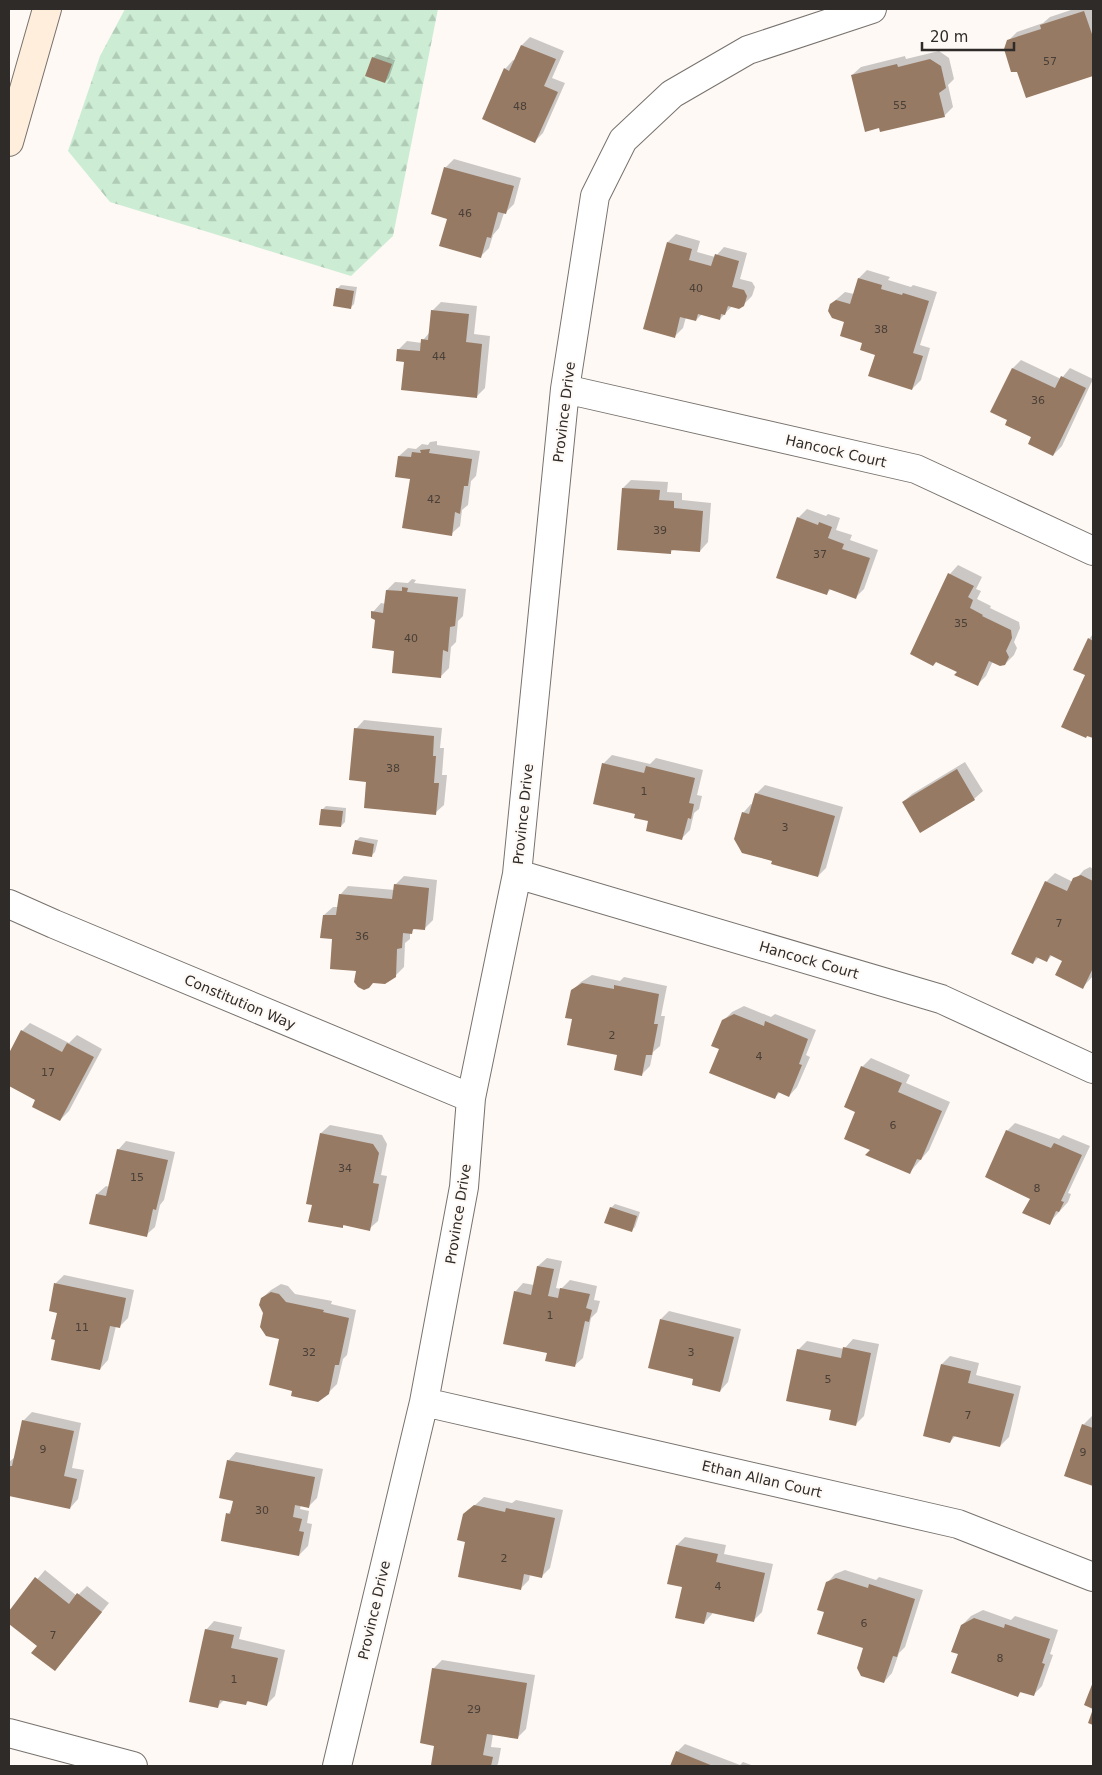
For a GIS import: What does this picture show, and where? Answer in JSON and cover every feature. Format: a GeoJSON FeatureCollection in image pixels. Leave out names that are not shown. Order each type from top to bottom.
{"type":"FeatureCollection","features":[{"type":"Feature","properties":{"kind":"main road"},"geometry":{"type":"LineString","coordinates":[[9,142],[47,9]]}},
{"type":"Feature","properties":{"kind":"street","name":"Province Drive"},"geometry":{"type":"LineString","coordinates":[[337,1766],[424,1402],[464,1187],[471,1098],[517,874],[565,389],[595,196],[623,140],[672,94],[748,50],[872,9]]}},
{"type":"Feature","properties":{"kind":"street","name":"Hancock Court"},"geometry":{"type":"LineString","coordinates":[[565,389],[916,469],[1093,551]]}},
{"type":"Feature","properties":{"kind":"street","name":"Hancock Court"},"geometry":{"type":"LineString","coordinates":[[517,874],[941,999],[1093,1069]]}},
{"type":"Feature","properties":{"kind":"street","name":"Constitution Way"},"geometry":{"type":"LineString","coordinates":[[9,904],[471,1098]]}},
{"type":"Feature","properties":{"kind":"street","name":"Ethan Allan Court"},"geometry":{"type":"LineString","coordinates":[[424,1402],[958,1524],[1093,1577]]}},
{"type":"Feature","properties":{"kind":"street"},"geometry":{"type":"LineString","coordinates":[[9,1733],[133,1766]]}},
{"type":"Feature","properties":{"kind":"green space"},"geometry":{"type":"Polygon","coordinates":[[[125,9],[438,9],[393,236],[351,276],[110,202],[68,151],[100,56],[125,9]]]}},
{"type":"Feature","properties":{"kind":"building"},"geometry":{"type":"Polygon","coordinates":[[[1084,11],[1093,37],[1093,76],[1026,98],[1017,72],[1011,72],[1004,49],[1007,40],[1041,29],[1040,25],[1084,11]]]}},
{"type":"Feature","properties":{"kind":"building"},"geometry":{"type":"Polygon","coordinates":[[[521,45],[556,59],[544,86],[558,92],[535,143],[482,119],[504,68],[509,71],[521,45]]]}},
{"type":"Feature","properties":{"kind":"building"},"geometry":{"type":"Polygon","coordinates":[[[372,57],[392,64],[385,83],[365,76],[372,57]]]}},
{"type":"Feature","properties":{"kind":"building"},"geometry":{"type":"Polygon","coordinates":[[[930,59],[941,66],[946,88],[939,93],[945,117],[880,132],[879,128],[865,132],[851,75],[897,64],[898,67],[930,59]]]}},
{"type":"Feature","properties":{"kind":"building"},"geometry":{"type":"Polygon","coordinates":[[[444,167],[514,186],[506,214],[498,212],[491,238],[487,237],[481,258],[439,246],[447,219],[431,214],[444,167]]]}},
{"type":"Feature","properties":{"kind":"building"},"geometry":{"type":"Polygon","coordinates":[[[667,242],[692,249],[689,260],[711,266],[715,254],[739,261],[732,287],[744,290],[747,296],[744,306],[739,309],[728,306],[725,315],[721,314],[720,320],[698,314],[696,321],[680,317],[675,338],[643,329],[667,242]]]}},
{"type":"Feature","properties":{"kind":"building"},"geometry":{"type":"Polygon","coordinates":[[[858,278],[882,285],[881,289],[929,301],[913,353],[923,356],[912,390],[868,376],[875,355],[860,350],[862,343],[840,336],[844,322],[832,318],[828,311],[830,304],[836,300],[850,304],[858,278]]]}},
{"type":"Feature","properties":{"kind":"building"},"geometry":{"type":"Polygon","coordinates":[[[336,288],[354,291],[351,309],[333,306],[336,288]]]}},
{"type":"Feature","properties":{"kind":"building"},"geometry":{"type":"Polygon","coordinates":[[[431,310],[469,314],[466,342],[482,344],[477,398],[401,390],[404,362],[396,361],[397,349],[420,351],[421,339],[428,340],[431,310]]]}},
{"type":"Feature","properties":{"kind":"building"},"geometry":{"type":"Polygon","coordinates":[[[1012,368],[1055,388],[1061,376],[1086,388],[1053,456],[1028,444],[1031,437],[1005,425],[1007,420],[990,412],[1012,368]]]}},
{"type":"Feature","properties":{"kind":"building"},"geometry":{"type":"Polygon","coordinates":[[[430,449],[429,453],[472,459],[468,486],[464,486],[460,514],[455,512],[452,536],[402,528],[410,479],[395,477],[398,456],[411,457],[412,452],[421,453],[420,450],[430,449]]]}},
{"type":"Feature","properties":{"kind":"building"},"geometry":{"type":"Polygon","coordinates":[[[622,488],[660,490],[659,500],[674,501],[674,508],[703,511],[700,552],[671,550],[671,554],[617,550],[622,488]]]}},
{"type":"Feature","properties":{"kind":"building"},"geometry":{"type":"Polygon","coordinates":[[[797,517],[818,525],[819,522],[832,527],[828,538],[844,544],[842,549],[870,558],[856,599],[829,589],[827,595],[776,578],[797,517]]]}},
{"type":"Feature","properties":{"kind":"building"},"geometry":{"type":"Polygon","coordinates":[[[948,573],[974,586],[968,597],[973,600],[970,608],[1011,630],[1012,638],[1006,651],[1009,657],[1005,665],[1000,666],[989,661],[978,686],[954,675],[957,672],[936,662],[933,666],[910,654],[948,573]]]}},
{"type":"Feature","properties":{"kind":"building"},"geometry":{"type":"Polygon","coordinates":[[[402,587],[408,588],[407,592],[458,597],[455,626],[450,627],[448,652],[443,650],[441,678],[392,673],[394,651],[372,648],[375,620],[371,618],[371,611],[383,613],[386,590],[402,591],[402,587]]]}},
{"type":"Feature","properties":{"kind":"building"},"geometry":{"type":"Polygon","coordinates":[[[1088,638],[1093,641],[1093,738],[1087,736],[1086,738],[1061,727],[1085,675],[1073,670],[1088,638]]]}},
{"type":"Feature","properties":{"kind":"building"},"geometry":{"type":"Polygon","coordinates":[[[354,728],[434,736],[433,756],[436,756],[434,783],[439,783],[436,815],[364,808],[366,782],[349,780],[354,728]]]}},
{"type":"Feature","properties":{"kind":"building"},"geometry":{"type":"Polygon","coordinates":[[[602,763],[644,773],[646,766],[695,778],[689,803],[694,804],[691,819],[688,818],[682,840],[646,831],[648,821],[634,818],[635,814],[593,804],[602,763]]]}},
{"type":"Feature","properties":{"kind":"building"},"geometry":{"type":"Polygon","coordinates":[[[957,769],[975,800],[920,833],[902,802],[957,769]]]}},
{"type":"Feature","properties":{"kind":"building"},"geometry":{"type":"Polygon","coordinates":[[[755,793],[835,816],[818,877],[771,864],[772,861],[742,853],[734,839],[742,812],[749,814],[755,793]]]}},
{"type":"Feature","properties":{"kind":"building"},"geometry":{"type":"Polygon","coordinates":[[[321,809],[343,811],[341,827],[319,825],[321,809]]]}},
{"type":"Feature","properties":{"kind":"building"},"geometry":{"type":"Polygon","coordinates":[[[355,840],[374,844],[372,857],[352,854],[355,840]]]}},
{"type":"Feature","properties":{"kind":"building"},"geometry":{"type":"Polygon","coordinates":[[[1081,875],[1093,881],[1093,968],[1083,989],[1055,975],[1062,961],[1050,955],[1047,962],[1036,957],[1033,964],[1011,954],[1045,881],[1067,891],[1073,878],[1081,875]]]}},
{"type":"Feature","properties":{"kind":"building"},"geometry":{"type":"Polygon","coordinates":[[[394,884],[429,888],[425,930],[413,929],[412,934],[403,933],[402,948],[397,949],[396,977],[385,984],[373,983],[364,990],[354,982],[356,971],[330,969],[332,939],[320,938],[323,915],[336,915],[339,894],[392,899],[394,884]]]}},
{"type":"Feature","properties":{"kind":"building"},"geometry":{"type":"Polygon","coordinates":[[[582,983],[614,989],[614,985],[659,994],[654,1024],[658,1024],[652,1055],[646,1055],[642,1076],[614,1070],[617,1055],[567,1045],[572,1019],[565,1018],[571,990],[582,983]]]}},
{"type":"Feature","properties":{"kind":"building"},"geometry":{"type":"Polygon","coordinates":[[[734,1014],[764,1026],[765,1021],[808,1039],[799,1064],[802,1065],[789,1097],[778,1092],[775,1099],[709,1073],[719,1049],[711,1046],[722,1020],[734,1014]]]}},
{"type":"Feature","properties":{"kind":"building"},"geometry":{"type":"Polygon","coordinates":[[[21,1030],[62,1052],[67,1043],[94,1057],[60,1121],[32,1107],[35,1100],[9,1086],[9,1053],[21,1030]]]}},
{"type":"Feature","properties":{"kind":"building"},"geometry":{"type":"Polygon","coordinates":[[[861,1066],[902,1083],[898,1092],[942,1111],[921,1160],[917,1159],[910,1174],[865,1155],[870,1150],[844,1139],[855,1112],[844,1107],[861,1066]]]}},
{"type":"Feature","properties":{"kind":"building"},"geometry":{"type":"Polygon","coordinates":[[[1006,1130],[1051,1148],[1054,1143],[1082,1155],[1061,1201],[1064,1202],[1059,1212],[1056,1211],[1050,1225],[1022,1213],[1030,1199],[985,1177],[1006,1130]]]}},
{"type":"Feature","properties":{"kind":"building"},"geometry":{"type":"Polygon","coordinates":[[[320,1133],[373,1144],[379,1153],[373,1183],[379,1184],[370,1231],[343,1225],[343,1228],[308,1222],[312,1205],[306,1204],[320,1133]]]}},
{"type":"Feature","properties":{"kind":"building"},"geometry":{"type":"Polygon","coordinates":[[[117,1149],[168,1160],[156,1210],[153,1209],[147,1237],[89,1224],[96,1194],[106,1196],[117,1149]]]}},
{"type":"Feature","properties":{"kind":"building"},"geometry":{"type":"Polygon","coordinates":[[[610,1207],[637,1216],[632,1232],[604,1223],[610,1207]]]}},
{"type":"Feature","properties":{"kind":"building"},"geometry":{"type":"Polygon","coordinates":[[[537,1266],[554,1269],[548,1296],[558,1298],[560,1288],[590,1294],[586,1308],[592,1310],[589,1322],[585,1321],[575,1367],[545,1361],[547,1353],[503,1344],[514,1291],[531,1295],[537,1266]]]}},
{"type":"Feature","properties":{"kind":"building"},"geometry":{"type":"Polygon","coordinates":[[[54,1283],[126,1298],[120,1328],[110,1326],[100,1370],[51,1360],[55,1340],[51,1339],[57,1313],[49,1311],[54,1283]]]}},
{"type":"Feature","properties":{"kind":"building"},"geometry":{"type":"Polygon","coordinates":[[[271,1292],[279,1294],[286,1302],[324,1310],[323,1312],[349,1318],[339,1365],[335,1365],[329,1394],[318,1402],[291,1396],[292,1391],[269,1385],[279,1339],[266,1336],[260,1327],[263,1313],[259,1305],[261,1298],[271,1292]]]}},
{"type":"Feature","properties":{"kind":"building"},"geometry":{"type":"Polygon","coordinates":[[[660,1319],[734,1337],[720,1392],[692,1385],[693,1379],[648,1368],[660,1319]]]}},
{"type":"Feature","properties":{"kind":"building"},"geometry":{"type":"Polygon","coordinates":[[[843,1347],[871,1353],[856,1426],[829,1420],[831,1410],[786,1401],[797,1349],[841,1358],[843,1347]]]}},
{"type":"Feature","properties":{"kind":"building"},"geometry":{"type":"Polygon","coordinates":[[[941,1364],[971,1371],[968,1383],[1014,1394],[1000,1447],[953,1436],[950,1443],[923,1436],[941,1364]]]}},
{"type":"Feature","properties":{"kind":"building"},"geometry":{"type":"Polygon","coordinates":[[[22,1420],[74,1431],[64,1476],[77,1479],[70,1509],[9,1496],[9,1466],[12,1466],[22,1420]]]}},
{"type":"Feature","properties":{"kind":"building"},"geometry":{"type":"Polygon","coordinates":[[[1082,1424],[1093,1428],[1093,1486],[1064,1476],[1082,1424]]]}},
{"type":"Feature","properties":{"kind":"building"},"geometry":{"type":"Polygon","coordinates":[[[227,1460],[315,1477],[309,1508],[295,1505],[293,1517],[302,1519],[299,1531],[304,1532],[299,1556],[221,1541],[226,1513],[230,1514],[233,1501],[219,1498],[227,1460]]]}},
{"type":"Feature","properties":{"kind":"building"},"geometry":{"type":"Polygon","coordinates":[[[474,1505],[505,1512],[506,1508],[555,1518],[542,1578],[524,1574],[521,1590],[458,1577],[465,1542],[457,1540],[463,1514],[474,1505]]]}},
{"type":"Feature","properties":{"kind":"building"},"geometry":{"type":"Polygon","coordinates":[[[676,1545],[718,1554],[716,1562],[765,1573],[754,1622],[707,1612],[704,1624],[675,1618],[682,1587],[667,1584],[676,1545]]]}},
{"type":"Feature","properties":{"kind":"building"},"geometry":{"type":"Polygon","coordinates":[[[35,1577],[69,1604],[77,1593],[102,1612],[55,1671],[31,1653],[37,1646],[9,1624],[9,1611],[35,1577]]]}},
{"type":"Feature","properties":{"kind":"building"},"geometry":{"type":"Polygon","coordinates":[[[836,1578],[868,1588],[869,1584],[915,1599],[897,1657],[893,1656],[884,1683],[861,1676],[857,1668],[863,1648],[817,1634],[824,1612],[817,1610],[826,1582],[836,1578]]]}},
{"type":"Feature","properties":{"kind":"building"},"geometry":{"type":"Polygon","coordinates":[[[974,1618],[1004,1628],[1005,1624],[1050,1639],[1042,1663],[1045,1664],[1034,1696],[1020,1692],[1018,1697],[951,1673],[958,1654],[951,1652],[961,1625],[974,1618]]]}},
{"type":"Feature","properties":{"kind":"building"},"geometry":{"type":"Polygon","coordinates":[[[205,1629],[234,1635],[231,1648],[278,1658],[267,1706],[247,1701],[246,1705],[220,1700],[218,1708],[189,1702],[205,1629]]]}},
{"type":"Feature","properties":{"kind":"building"},"geometry":{"type":"Polygon","coordinates":[[[432,1668],[527,1683],[518,1739],[487,1734],[483,1755],[493,1757],[491,1766],[431,1765],[434,1746],[420,1743],[432,1668]]]}},
{"type":"Feature","properties":{"kind":"building"},"geometry":{"type":"Polygon","coordinates":[[[1093,1682],[1093,1709],[1084,1705],[1093,1682]]]}},
{"type":"Feature","properties":{"kind":"building"},"geometry":{"type":"Polygon","coordinates":[[[1093,1709],[1093,1725],[1088,1723],[1093,1709]]]}},
{"type":"Feature","properties":{"kind":"building"},"geometry":{"type":"Polygon","coordinates":[[[676,1751],[713,1766],[670,1766],[676,1751]]]}}]}
